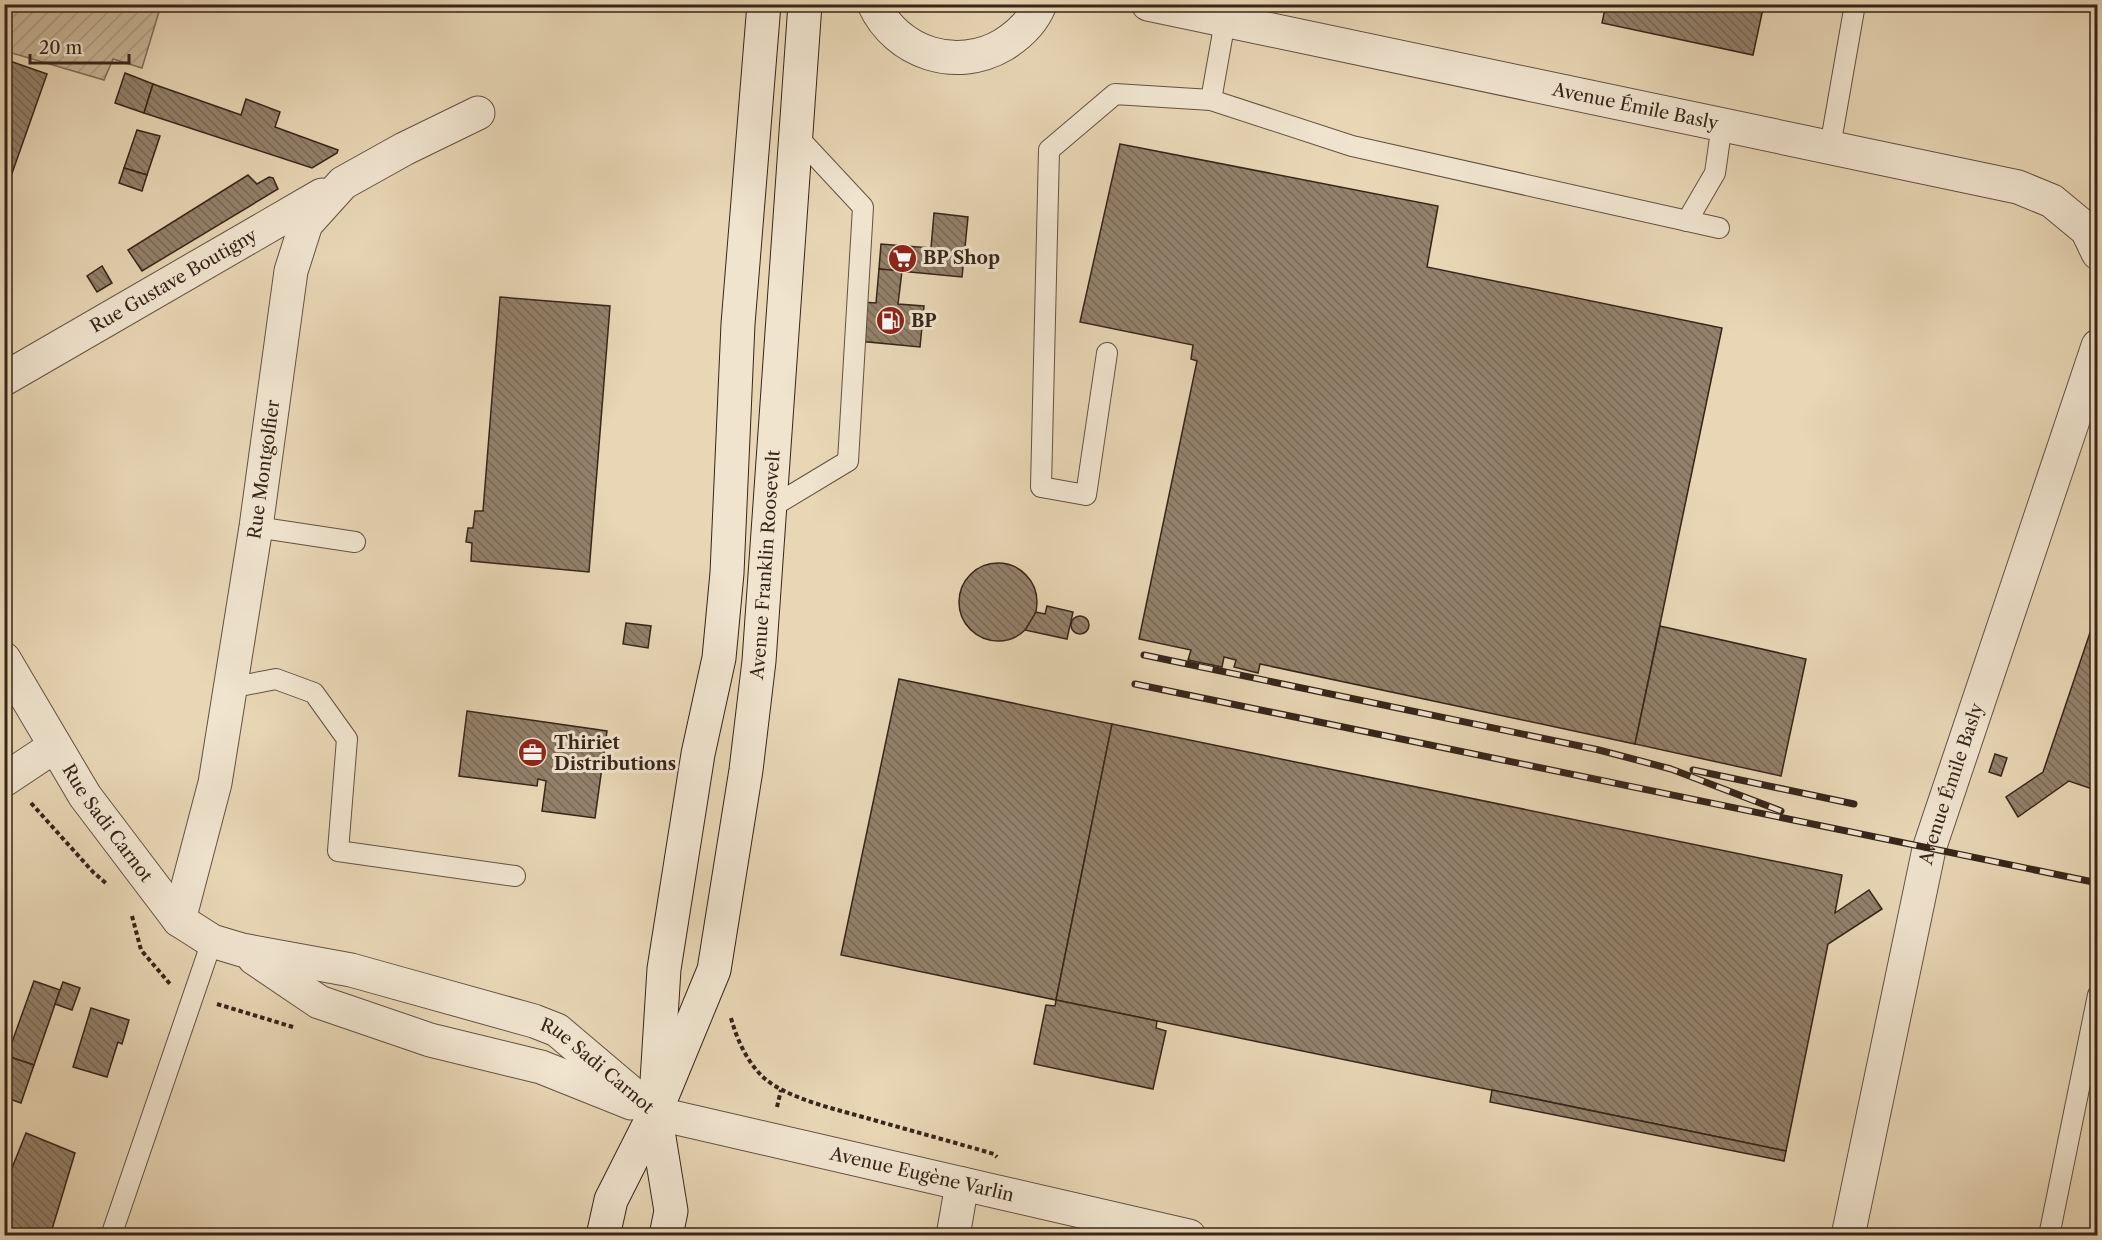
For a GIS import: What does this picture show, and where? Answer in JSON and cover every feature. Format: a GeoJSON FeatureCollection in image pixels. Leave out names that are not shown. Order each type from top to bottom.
{"type":"FeatureCollection","features":[{"type":"Feature","properties":{"kind":"street","name":"Avenue Franklin Roosevelt"},"geometry":{"type":"LineString","coordinates":[[666,1236],[670,1211],[655,1113],[664,969],[698,754],[719,658],[727,573],[738,324],[764,4]]}},
{"type":"Feature","properties":{"kind":"street","name":"Avenue Franklin Roosevelt"},"geometry":{"type":"LineString","coordinates":[[603,1236],[611,1200],[655,1113],[714,970],[747,759],[759,661],[805,4]]}},
{"type":"Feature","properties":{"kind":"street"},"geometry":{"type":"LineString","coordinates":[[874,4],[880,17],[901,40],[928,54],[959,58],[990,52],[1017,37],[1037,13],[1040,4]]}},
{"type":"Feature","properties":{"kind":"street","name":"Avenue Émile Basly"},"geometry":{"type":"LineString","coordinates":[[1148,4],[2018,187],[2052,201],[2087,230],[2097,253]]}},
{"type":"Feature","properties":{"kind":"street","name":"Rue Montgolfier"},"geometry":{"type":"LineString","coordinates":[[179,920],[215,783],[256,528],[291,272],[306,224],[343,183],[478,112]]}},
{"type":"Feature","properties":{"kind":"street","name":"Rue Gustave Boutigny"},"geometry":{"type":"LineString","coordinates":[[4,379],[343,183]]}},
{"type":"Feature","properties":{"kind":"street","name":"Avenue Émile Basly"},"geometry":{"type":"LineString","coordinates":[[1848,1236],[1929,849],[2097,346]]}},
{"type":"Feature","properties":{"kind":"street","name":"Rue Sadi Carnot"},"geometry":{"type":"LineString","coordinates":[[4,659],[84,796],[179,920],[227,946],[319,1002],[430,1040],[540,1067],[655,1113]]}},
{"type":"Feature","properties":{"kind":"street"},"geometry":{"type":"LineString","coordinates":[[6,779],[55,746]]}},
{"type":"Feature","properties":{"kind":"street","name":"Rue Sadi Carnot"},"geometry":{"type":"LineString","coordinates":[[227,946],[351,970],[534,1021],[557,1030],[655,1113]]}},
{"type":"Feature","properties":{"kind":"street","name":"Avenue Eugène Varlin"},"geometry":{"type":"LineString","coordinates":[[655,1113],[1189,1236]]}},
{"type":"Feature","properties":{"kind":"street"},"geometry":{"type":"LineString","coordinates":[[953,1236],[962,1184]]}},
{"type":"Feature","properties":{"kind":"lane"},"geometry":{"type":"LineString","coordinates":[[1830,147],[1855,4]]}},
{"type":"Feature","properties":{"kind":"lane"},"geometry":{"type":"LineString","coordinates":[[1211,100],[1225,21]]}},
{"type":"Feature","properties":{"kind":"lane"},"geometry":{"type":"LineString","coordinates":[[1107,353],[1086,495],[1041,487],[1049,150],[1115,94],[1211,100],[1352,146],[1719,228]]}},
{"type":"Feature","properties":{"kind":"lane"},"geometry":{"type":"LineString","coordinates":[[1687,221],[1715,173],[1722,124]]}},
{"type":"Feature","properties":{"kind":"lane"},"geometry":{"type":"LineString","coordinates":[[770,508],[848,461],[863,207],[795,134]]}},
{"type":"Feature","properties":{"kind":"lane"},"geometry":{"type":"LineString","coordinates":[[256,528],[355,542]]}},
{"type":"Feature","properties":{"kind":"lane"},"geometry":{"type":"LineString","coordinates":[[230,688],[276,679],[314,693],[347,739],[338,851],[515,876]]}},
{"type":"Feature","properties":{"kind":"lane"},"geometry":{"type":"LineString","coordinates":[[111,1236],[195,997],[227,946]]}},
{"type":"Feature","properties":{"kind":"lane"},"geometry":{"type":"LineString","coordinates":[[2049,1236],[2097,994]]}},
{"type":"Feature","properties":{"kind":"path"},"geometry":{"type":"LineString","coordinates":[[6,779],[93,872],[111,888]]}},
{"type":"Feature","properties":{"kind":"path"},"geometry":{"type":"LineString","coordinates":[[131,913],[141,950],[175,991],[195,997]]}},
{"type":"Feature","properties":{"kind":"path"},"geometry":{"type":"LineString","coordinates":[[730,1010],[739,1043],[752,1064],[781,1090],[828,1107],[994,1154],[1028,1198]]}},
{"type":"Feature","properties":{"kind":"shaded area"},"geometry":{"type":"Polygon","coordinates":[[[4,5],[161,5],[142,68],[113,59],[104,80],[5,51],[4,5]]]}},
{"type":"Feature","properties":{"kind":"building"},"geometry":{"type":"Polygon","coordinates":[[[1606,4],[1764,4],[1753,55],[1602,23],[1606,4]]]}},
{"type":"Feature","properties":{"kind":"building"},"geometry":{"type":"Polygon","coordinates":[[[4,59],[47,74],[4,196],[4,59]]]}},
{"type":"Feature","properties":{"kind":"building"},"geometry":{"type":"Polygon","coordinates":[[[125,73],[153,84],[144,113],[115,103],[125,73]]]}},
{"type":"Feature","properties":{"kind":"building"},"geometry":{"type":"Polygon","coordinates":[[[153,84],[241,115],[246,99],[280,112],[275,127],[338,150],[337,153],[312,168],[144,113],[153,84]]]}},
{"type":"Feature","properties":{"kind":"building"},"geometry":{"type":"Polygon","coordinates":[[[137,130],[160,136],[147,175],[124,168],[137,130]]]}},
{"type":"Feature","properties":{"kind":"building"},"geometry":{"type":"Polygon","coordinates":[[[1120,144],[1438,206],[1427,267],[1722,328],[1635,744],[1260,664],[1258,673],[1234,667],[1236,660],[1224,657],[1222,667],[1188,660],[1191,650],[1139,639],[1197,361],[1191,359],[1193,345],[1080,322],[1120,144]]]}},
{"type":"Feature","properties":{"kind":"building"},"geometry":{"type":"Polygon","coordinates":[[[124,168],[147,175],[142,191],[119,183],[124,168]]]}},
{"type":"Feature","properties":{"kind":"building"},"geometry":{"type":"Polygon","coordinates":[[[248,175],[257,184],[269,177],[273,178],[278,189],[142,271],[128,250],[248,175]]]}},
{"type":"Feature","properties":{"kind":"building"},"geometry":{"type":"Polygon","coordinates":[[[934,213],[968,217],[962,277],[879,269],[881,244],[931,248],[934,213]]]}},
{"type":"Feature","properties":{"kind":"building"},"geometry":{"type":"Polygon","coordinates":[[[102,266],[112,283],[97,292],[87,276],[102,266]]]}},
{"type":"Feature","properties":{"kind":"building"},"geometry":{"type":"Polygon","coordinates":[[[879,269],[902,271],[898,304],[924,306],[920,347],[858,341],[862,302],[876,303],[879,269]]]}},
{"type":"Feature","properties":{"kind":"building"},"geometry":{"type":"Polygon","coordinates":[[[500,297],[610,306],[589,572],[471,561],[472,543],[466,542],[468,528],[473,528],[475,511],[483,511],[500,297]]]}},
{"type":"Feature","properties":{"kind":"building"},"geometry":{"type":"Polygon","coordinates":[[[998,563],[1013,566],[1030,580],[1037,602],[1034,617],[1020,634],[998,641],[983,638],[966,624],[959,602],[962,587],[976,570],[998,563]]]}},
{"type":"Feature","properties":{"kind":"building"},"geometry":{"type":"Polygon","coordinates":[[[1047,606],[1073,612],[1067,639],[1025,630],[1036,612],[1045,614],[1047,606]]]}},
{"type":"Feature","properties":{"kind":"building"},"geometry":{"type":"Polygon","coordinates":[[[2098,609],[2098,791],[2069,781],[2018,817],[2006,797],[2043,772],[2098,609]]]}},
{"type":"Feature","properties":{"kind":"building"},"geometry":{"type":"Polygon","coordinates":[[[1076,616],[1084,616],[1089,621],[1087,632],[1076,634],[1071,629],[1071,621],[1076,616]]]}},
{"type":"Feature","properties":{"kind":"building"},"geometry":{"type":"Polygon","coordinates":[[[626,623],[651,626],[648,648],[623,644],[626,623]]]}},
{"type":"Feature","properties":{"kind":"building"},"geometry":{"type":"Polygon","coordinates":[[[1660,626],[1806,659],[1781,776],[1635,744],[1660,626]]]}},
{"type":"Feature","properties":{"kind":"building"},"geometry":{"type":"Polygon","coordinates":[[[899,679],[1112,724],[1056,1000],[841,955],[899,679]]]}},
{"type":"Feature","properties":{"kind":"building","name":"Thiriet Distributions"},"geometry":{"type":"Polygon","coordinates":[[[467,711],[607,731],[595,818],[542,811],[546,781],[538,779],[537,786],[459,776],[467,711]]]}},
{"type":"Feature","properties":{"kind":"building"},"geometry":{"type":"Polygon","coordinates":[[[1112,724],[1842,875],[1835,913],[1869,890],[1882,909],[1828,944],[1786,1151],[1056,1000],[1112,724]]]}},
{"type":"Feature","properties":{"kind":"building"},"geometry":{"type":"Polygon","coordinates":[[[1995,754],[2007,758],[2001,776],[1989,772],[1995,754]]]}},
{"type":"Feature","properties":{"kind":"building"},"geometry":{"type":"Polygon","coordinates":[[[34,981],[60,990],[34,1065],[7,1056],[34,981]]]}},
{"type":"Feature","properties":{"kind":"building"},"geometry":{"type":"Polygon","coordinates":[[[63,982],[80,988],[72,1010],[55,1004],[63,982]]]}},
{"type":"Feature","properties":{"kind":"building"},"geometry":{"type":"Polygon","coordinates":[[[1056,1000],[1157,1021],[1156,1028],[1166,1031],[1153,1089],[1034,1064],[1046,1005],[1055,1006],[1056,1000]]]}},
{"type":"Feature","properties":{"kind":"building"},"geometry":{"type":"Polygon","coordinates":[[[91,1008],[129,1020],[122,1044],[118,1042],[107,1077],[73,1067],[91,1008]]]}},
{"type":"Feature","properties":{"kind":"building"},"geometry":{"type":"Polygon","coordinates":[[[7,1056],[34,1065],[21,1103],[4,1097],[4,1065],[7,1056]]]}},
{"type":"Feature","properties":{"kind":"building"},"geometry":{"type":"Polygon","coordinates":[[[1492,1090],[1786,1151],[1784,1161],[1490,1102],[1492,1090]]]}},
{"type":"Feature","properties":{"kind":"building"},"geometry":{"type":"Polygon","coordinates":[[[26,1133],[75,1153],[50,1236],[4,1236],[4,1188],[26,1133]]]}},
{"type":"Feature","properties":{"kind":"railway"},"geometry":{"type":"LineString","coordinates":[[1144,655],[1599,750],[1671,769],[1781,811]]}},
{"type":"Feature","properties":{"kind":"railway"},"geometry":{"type":"LineString","coordinates":[[1135,684],[2098,883]]}},
{"type":"Feature","properties":{"kind":"railway"},"geometry":{"type":"LineString","coordinates":[[1693,770],[1854,804]]}},
{"type":"Feature","properties":{"kind":"place","name":"BP Shop"},"geometry":{"type":"Point","coordinates":[902,258]}},
{"type":"Feature","properties":{"kind":"place","name":"BP"},"geometry":{"type":"Point","coordinates":[890,321]}},
{"type":"Feature","properties":{"kind":"place","name":"Thiriet Distributions"},"geometry":{"type":"Point","coordinates":[533,753]}}]}
